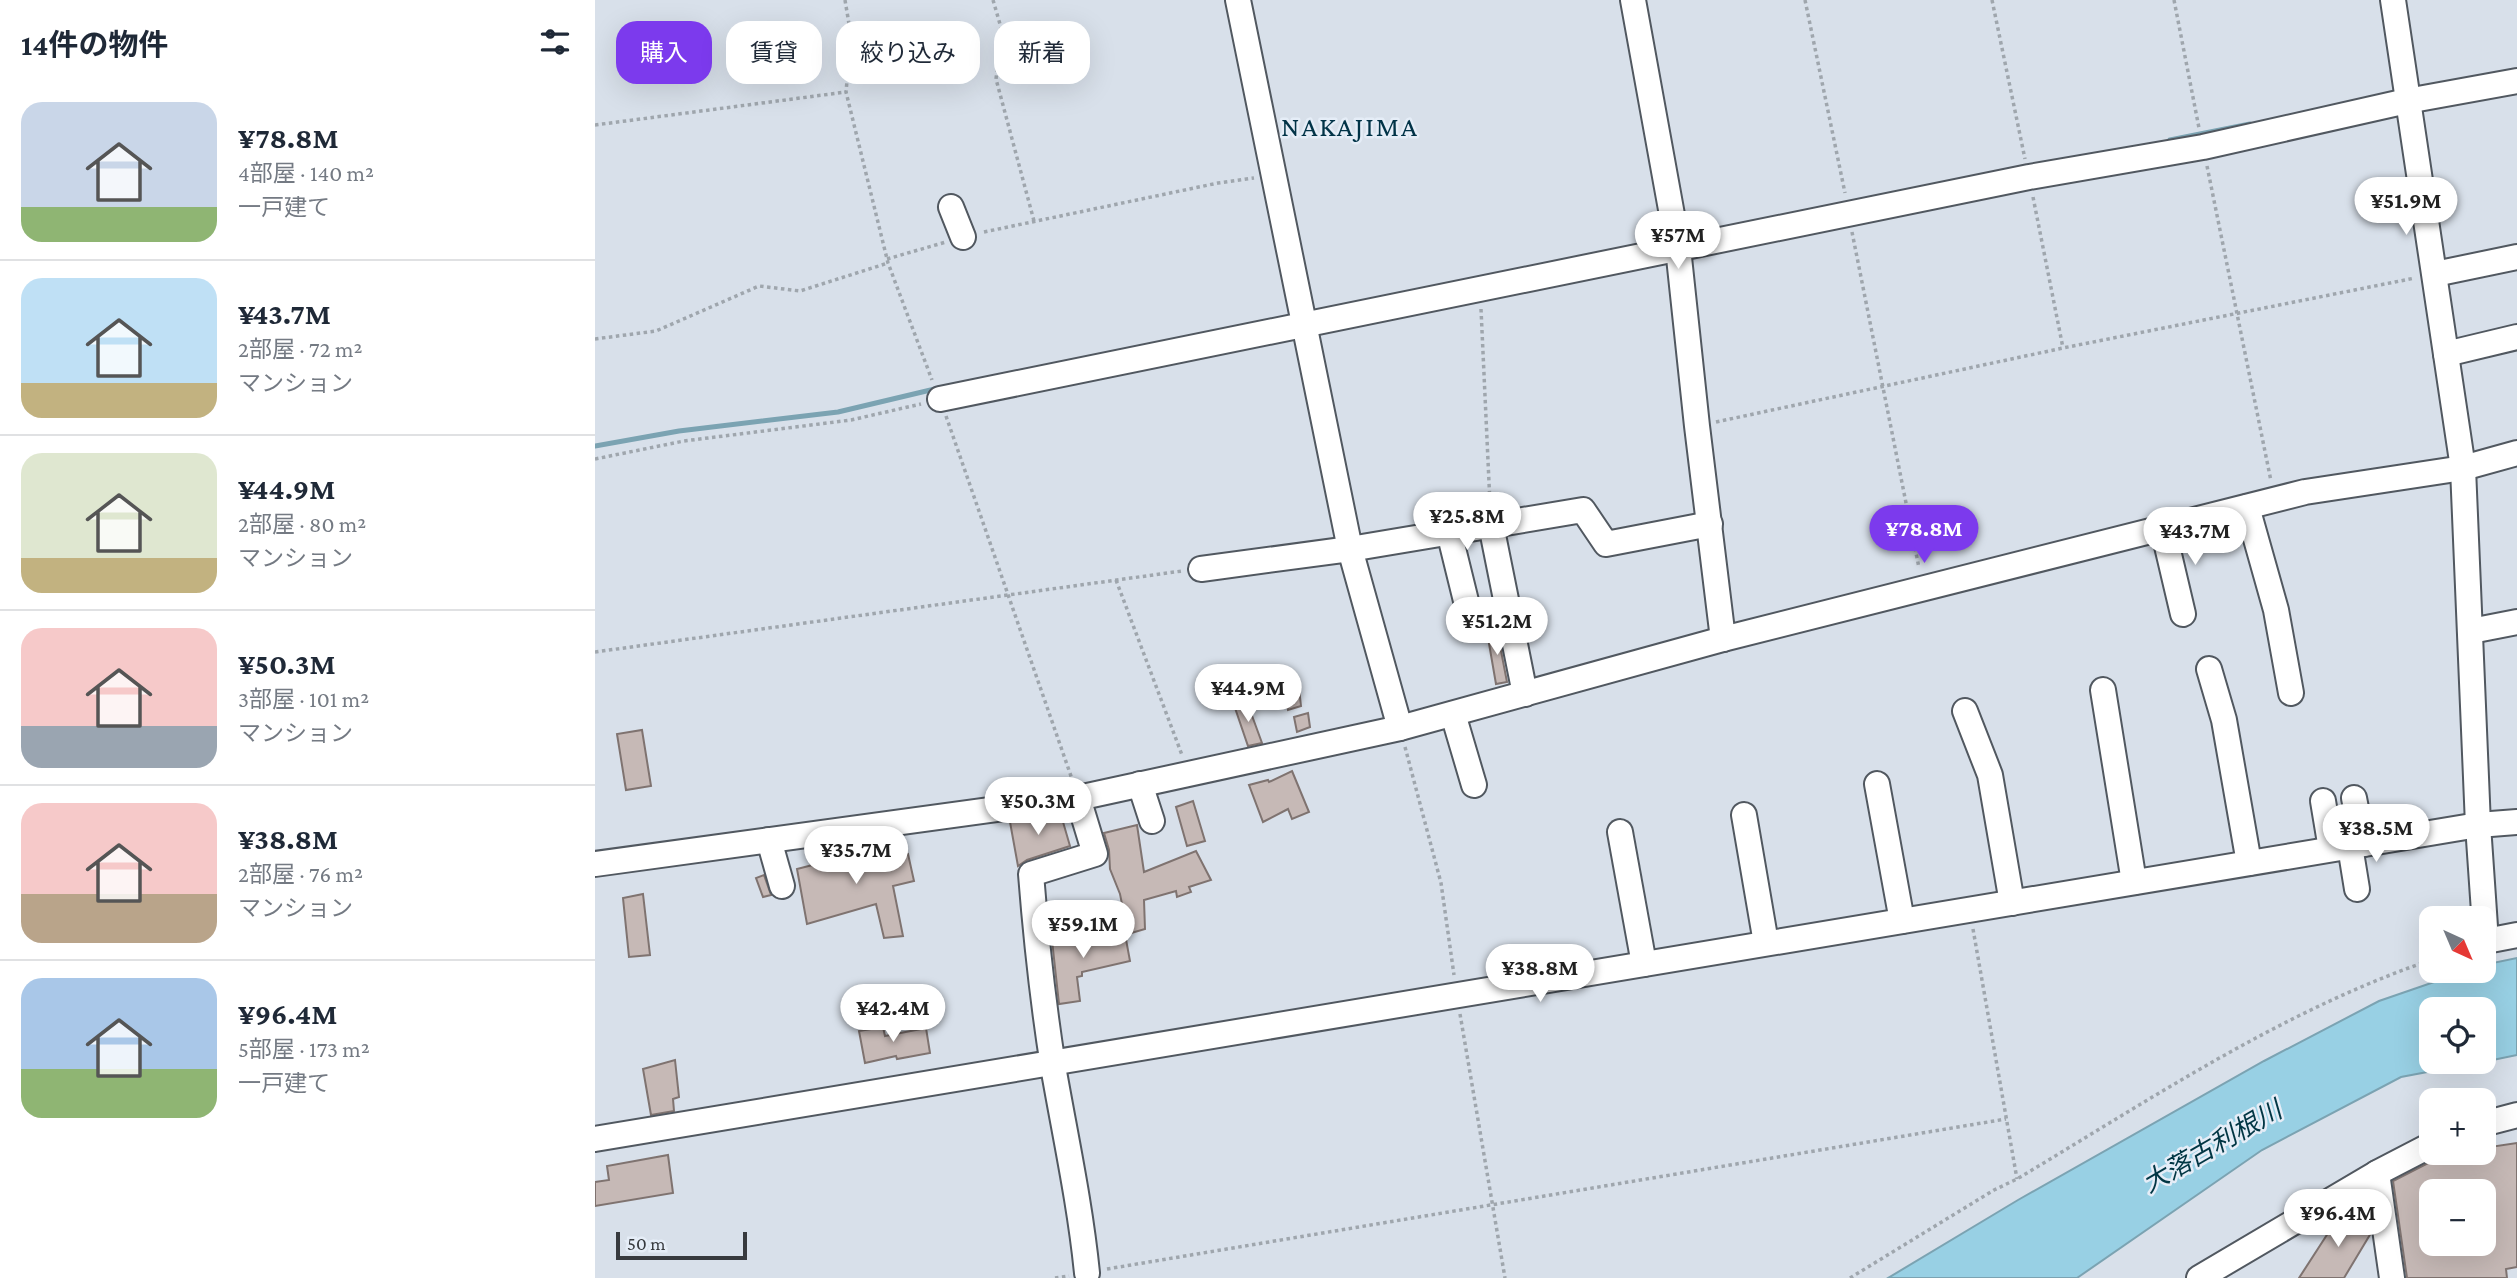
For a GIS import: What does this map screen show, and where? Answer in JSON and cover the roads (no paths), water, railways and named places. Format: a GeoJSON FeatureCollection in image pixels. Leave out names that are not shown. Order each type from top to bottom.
{"type":"FeatureCollection","features":[{"type":"Feature","properties":{"kind":"street"},"geometry":{"type":"LineString","coordinates":[[1238,0],[1350,549],[1400,728]]}},
{"type":"Feature","properties":{"kind":"street"},"geometry":{"type":"LineString","coordinates":[[1633,0],[1678,248],[1723,639]]}},
{"type":"Feature","properties":{"kind":"street"},"geometry":{"type":"LineString","coordinates":[[2393,0],[2463,468],[2478,825],[2486,940],[2517,935]]}},
{"type":"Feature","properties":{"kind":"street"},"geometry":{"type":"LineString","coordinates":[[940,399],[2029,177],[2203,147],[2407,101],[2517,81]]}},
{"type":"Feature","properties":{"kind":"street"},"geometry":{"type":"LineString","coordinates":[[951,207],[963,237]]}},
{"type":"Feature","properties":{"kind":"street"},"geometry":{"type":"LineString","coordinates":[[2435,274],[2517,257]]}},
{"type":"Feature","properties":{"kind":"street"},"geometry":{"type":"LineString","coordinates":[[2446,354],[2517,337]]}},
{"type":"Feature","properties":{"kind":"street"},"geometry":{"type":"LineString","coordinates":[[595,864],[1078,798],[1400,728],[1723,639],[2305,492],[2463,468],[2517,453]]}},
{"type":"Feature","properties":{"kind":"street"},"geometry":{"type":"LineString","coordinates":[[2247,507],[2276,610],[2291,693]]}},
{"type":"Feature","properties":{"kind":"street"},"geometry":{"type":"LineString","coordinates":[[1201,569],[1350,549],[1583,510],[1606,544],[1710,524]]}},
{"type":"Feature","properties":{"kind":"street"},"geometry":{"type":"LineString","coordinates":[[1491,525],[1525,694]]}},
{"type":"Feature","properties":{"kind":"street"},"geometry":{"type":"LineString","coordinates":[[2163,529],[2183,614]]}},
{"type":"Feature","properties":{"kind":"street"},"geometry":{"type":"LineString","coordinates":[[1449,532],[1466,601]]}},
{"type":"Feature","properties":{"kind":"street"},"geometry":{"type":"LineString","coordinates":[[2471,631],[2517,622]]}},
{"type":"Feature","properties":{"kind":"street"},"geometry":{"type":"LineString","coordinates":[[2209,668],[2224,720],[2249,863]]}},
{"type":"Feature","properties":{"kind":"street"},"geometry":{"type":"LineString","coordinates":[[2103,690],[2134,882]]}},
{"type":"Feature","properties":{"kind":"street"},"geometry":{"type":"LineString","coordinates":[[1965,711],[1990,775],[2012,903]]}},
{"type":"Feature","properties":{"kind":"street"},"geometry":{"type":"LineString","coordinates":[[1453,713],[1474,785]]}},
{"type":"Feature","properties":{"kind":"street"},"geometry":{"type":"LineString","coordinates":[[1140,784],[1152,821]]}},
{"type":"Feature","properties":{"kind":"street"},"geometry":{"type":"LineString","coordinates":[[1877,785],[1902,921]]}},
{"type":"Feature","properties":{"kind":"street"},"geometry":{"type":"LineString","coordinates":[[1078,798],[1095,854],[1031,874],[1037,947],[1053,1063],[1081,1215],[1087,1273]]}},
{"type":"Feature","properties":{"kind":"street"},"geometry":{"type":"LineString","coordinates":[[2348,846],[2354,798]]}},
{"type":"Feature","properties":{"kind":"street"},"geometry":{"type":"LineString","coordinates":[[2323,802],[2348,846],[2357,889]]}},
{"type":"Feature","properties":{"kind":"street"},"geometry":{"type":"LineString","coordinates":[[1744,816],[1766,943]]}},
{"type":"Feature","properties":{"kind":"street"},"geometry":{"type":"LineString","coordinates":[[595,1139],[2348,846],[2478,825],[2517,822]]}},
{"type":"Feature","properties":{"kind":"street"},"geometry":{"type":"LineString","coordinates":[[1620,832],[1644,964]]}},
{"type":"Feature","properties":{"kind":"street"},"geometry":{"type":"LineString","coordinates":[[769,840],[782,886]]}},
{"type":"Feature","properties":{"kind":"street"},"geometry":{"type":"LineString","coordinates":[[2496,1121],[2517,1115]]}},
{"type":"Feature","properties":{"kind":"street"},"geometry":{"type":"LineString","coordinates":[[2199,1278],[2377,1173],[2419,1151]]}},
{"type":"Feature","properties":{"kind":"street"},"geometry":{"type":"LineString","coordinates":[[2377,1173],[2392,1278]]}},
{"type":"Feature","properties":{"kind":"water","name":"大落古利根川"},"geometry":{"type":"Polygon","coordinates":[[[2517,958],[2517,1055],[2496,1059],[2496,997],[2419,997],[2419,1074],[2401,1077],[2262,1150],[2077,1278],[1888,1278],[2018,1200],[2264,1061],[2379,1001],[2428,984],[2495,984],[2496,962],[2517,958]]]}},
{"type":"Feature","properties":{"kind":"waterway"},"geometry":{"type":"LineString","coordinates":[[2170,140],[2250,124]]}},
{"type":"Feature","properties":{"kind":"waterway"},"geometry":{"type":"LineString","coordinates":[[595,446],[679,431],[838,412],[939,388]]}},
{"type":"Feature","properties":{"kind":"district","name":"NAKAJIMA"},"geometry":{"type":"Point","coordinates":[1350,126]}}]}
